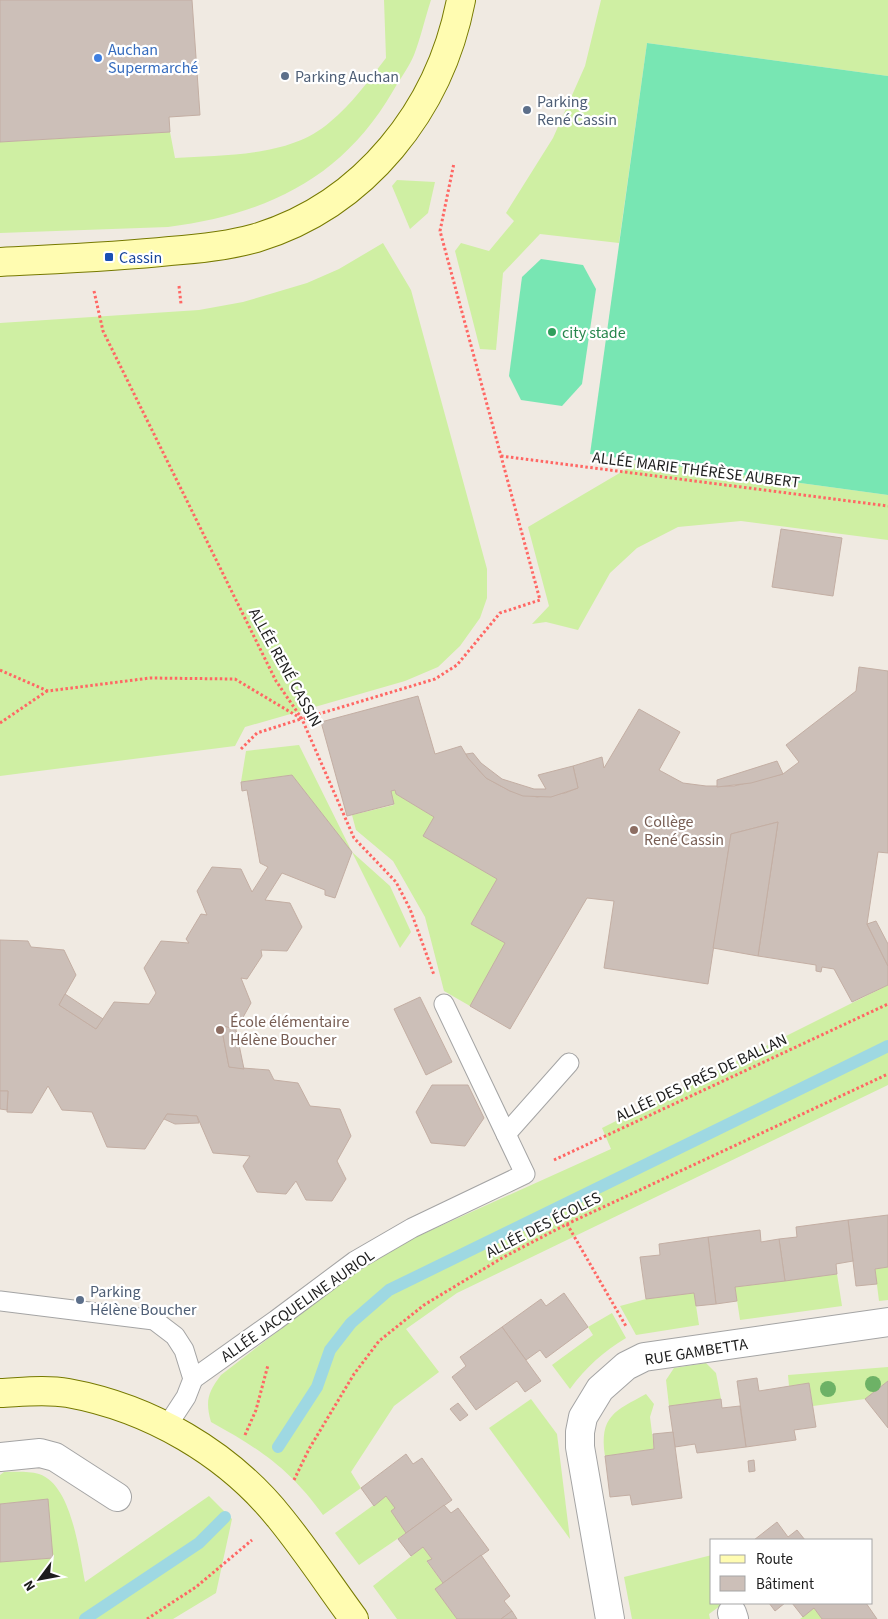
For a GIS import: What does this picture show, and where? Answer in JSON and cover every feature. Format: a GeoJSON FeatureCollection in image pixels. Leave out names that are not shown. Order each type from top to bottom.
{"type":"FeatureCollection","features":[{"type":"Feature","properties":{"kind":"street"},"geometry":{"type":"LineString","coordinates":[[0,262],[109,257],[221,246],[257,238],[322,208],[374,169],[404,132],[425,99],[445,55],[457,23],[461,0]]}},
{"type":"Feature","properties":{"kind":"street","name":"RUE GAMBETTA"},"geometry":{"type":"LineString","coordinates":[[610,1619],[580,1447],[583,1417],[600,1389],[626,1366],[644,1357],[888,1322]]}},
{"type":"Feature","properties":{"kind":"street"},"geometry":{"type":"LineString","coordinates":[[0,1393],[35,1391],[67,1393],[136,1412],[167,1426],[206,1450],[241,1479],[280,1517],[354,1619]]}},
{"type":"Feature","properties":{"kind":"street"},"geometry":{"type":"LineString","coordinates":[[0,1457],[40,1453],[54,1457],[117,1497]]}},
{"type":"Feature","properties":{"kind":"lane"},"geometry":{"type":"LineString","coordinates":[[444,1004],[525,1174]]}},
{"type":"Feature","properties":{"kind":"lane"},"geometry":{"type":"LineString","coordinates":[[506,1134],[569,1063]]}},
{"type":"Feature","properties":{"kind":"lane","name":"ALLÉE JACQUELINE AURIOL"},"geometry":{"type":"LineString","coordinates":[[192,1379],[355,1261],[412,1228],[525,1174]]}},
{"type":"Feature","properties":{"kind":"lane"},"geometry":{"type":"LineString","coordinates":[[0,1301],[154,1320],[175,1336],[184,1350],[192,1379],[186,1397],[167,1426]]}},
{"type":"Feature","properties":{"kind":"path"},"geometry":{"type":"LineString","coordinates":[[241,749],[257,733],[435,679],[457,665],[500,613],[540,600],[440,231],[454,163]]}},
{"type":"Feature","properties":{"kind":"path","name":"ALLÉE RENÉ CASSIN"},"geometry":{"type":"LineString","coordinates":[[98,310],[103,331],[267,664],[276,681],[302,719],[354,838],[396,882],[406,902],[444,1004]]}},
{"type":"Feature","properties":{"kind":"path","name":"ALLÉE MARIE THÉRÈSE AUBERT"},"geometry":{"type":"LineString","coordinates":[[501,456],[888,506]]}},
{"type":"Feature","properties":{"kind":"path"},"geometry":{"type":"LineString","coordinates":[[0,670],[48,690]]}},
{"type":"Feature","properties":{"kind":"path"},"geometry":{"type":"LineString","coordinates":[[0,723],[48,690],[150,678],[235,679],[302,719]]}},
{"type":"Feature","properties":{"kind":"path","name":"ALLÉE DES PRÉS DE BALLAN"},"geometry":{"type":"LineString","coordinates":[[525,1174],[888,1004]]}},
{"type":"Feature","properties":{"kind":"path","name":"ALLÉE DES ÉCOLES"},"geometry":{"type":"LineString","coordinates":[[292,1485],[309,1449],[354,1374],[379,1341],[424,1305],[502,1258],[567,1224],[888,1074]]}},
{"type":"Feature","properties":{"kind":"path"},"geometry":{"type":"LineString","coordinates":[[567,1224],[644,1357]]}},
{"type":"Feature","properties":{"kind":"path"},"geometry":{"type":"LineString","coordinates":[[244,1439],[256,1410],[265,1377],[276,1320]]}},
{"type":"Feature","properties":{"kind":"path"},"geometry":{"type":"LineString","coordinates":[[147,1619],[196,1587],[280,1517]]}},
{"type":"Feature","properties":{"kind":"green space"},"geometry":{"type":"Polygon","coordinates":[[[384,0],[431,0],[412,60],[373,122],[350,148],[325,169],[298,187],[269,201],[237,213],[168,227],[0,233],[0,142],[170,132],[175,158],[235,155],[277,148],[296,142],[314,133],[346,108],[386,58],[384,0]]]}},
{"type":"Feature","properties":{"kind":"green space"},"geometry":{"type":"Polygon","coordinates":[[[601,0],[888,0],[888,76],[647,43],[619,243],[540,234],[503,273],[496,350],[480,349],[455,251],[461,243],[489,251],[514,221],[506,213],[553,138],[585,66],[601,0]]]}},
{"type":"Feature","properties":{"kind":"green space"},"geometry":{"type":"Polygon","coordinates":[[[647,43],[888,76],[888,495],[590,454],[647,43]]]}},
{"type":"Feature","properties":{"kind":"green space"},"geometry":{"type":"Polygon","coordinates":[[[397,180],[435,182],[428,213],[410,229],[392,186],[397,180]]]}},
{"type":"Feature","properties":{"kind":"green space"},"geometry":{"type":"Polygon","coordinates":[[[383,243],[411,290],[487,569],[487,598],[480,618],[460,646],[438,667],[405,681],[245,727],[235,746],[0,776],[0,323],[199,310],[243,302],[307,283],[339,269],[383,243]]]}},
{"type":"Feature","properties":{"kind":"green space","name":"city stade"},"geometry":{"type":"Polygon","coordinates":[[[541,259],[583,265],[596,289],[582,384],[562,406],[521,400],[509,376],[522,277],[541,259]]]}},
{"type":"Feature","properties":{"kind":"green space"},"geometry":{"type":"Polygon","coordinates":[[[640,461],[888,495],[888,540],[741,521],[678,527],[637,548],[610,573],[578,630],[546,622],[532,624],[549,606],[528,527],[640,461]]]}},
{"type":"Feature","properties":{"kind":"green space"},"geometry":{"type":"Polygon","coordinates":[[[299,745],[352,852],[292,775],[241,782],[246,751],[299,745]]]}},
{"type":"Feature","properties":{"kind":"green space"},"geometry":{"type":"Polygon","coordinates":[[[395,790],[396,794],[434,817],[424,836],[497,879],[471,924],[505,943],[470,1006],[444,991],[425,917],[393,861],[356,830],[352,815],[394,805],[391,791],[395,790]]]}},
{"type":"Feature","properties":{"kind":"green space"},"geometry":{"type":"Polygon","coordinates":[[[352,852],[390,886],[411,932],[400,948],[352,852]]]}},
{"type":"Feature","properties":{"kind":"green space"},"geometry":{"type":"Polygon","coordinates":[[[888,985],[888,1085],[457,1293],[406,1329],[439,1372],[394,1406],[351,1472],[361,1488],[323,1515],[286,1472],[273,1461],[245,1441],[211,1422],[208,1408],[209,1397],[221,1375],[351,1275],[394,1247],[611,1149],[602,1128],[888,985]]]}},
{"type":"Feature","properties":{"kind":"green space"},"geometry":{"type":"Polygon","coordinates":[[[888,1267],[888,1300],[879,1301],[875,1269],[888,1267]]]}},
{"type":"Feature","properties":{"kind":"green space"},"geometry":{"type":"Polygon","coordinates":[[[837,1274],[842,1306],[740,1320],[735,1287],[837,1274]]]}},
{"type":"Feature","properties":{"kind":"green space"},"geometry":{"type":"Polygon","coordinates":[[[694,1293],[699,1325],[636,1335],[620,1306],[646,1299],[694,1293]]]}},
{"type":"Feature","properties":{"kind":"green space"},"geometry":{"type":"Polygon","coordinates":[[[612,1313],[626,1338],[595,1360],[570,1389],[552,1365],[593,1335],[588,1327],[612,1313]]]}},
{"type":"Feature","properties":{"kind":"green space"},"geometry":{"type":"Polygon","coordinates":[[[706,1363],[716,1373],[721,1399],[669,1406],[666,1380],[674,1368],[706,1363]]]}},
{"type":"Feature","properties":{"kind":"green space"},"geometry":{"type":"Polygon","coordinates":[[[888,1367],[888,1381],[865,1399],[813,1406],[809,1384],[789,1386],[788,1375],[888,1367]]]}},
{"type":"Feature","properties":{"kind":"green space"},"geometry":{"type":"Polygon","coordinates":[[[646,1394],[654,1404],[650,1417],[654,1449],[605,1456],[604,1443],[607,1423],[612,1416],[626,1405],[646,1394]]]}},
{"type":"Feature","properties":{"kind":"green space"},"geometry":{"type":"Polygon","coordinates":[[[531,1399],[557,1434],[570,1539],[489,1428],[531,1399]]]}},
{"type":"Feature","properties":{"kind":"green space"},"geometry":{"type":"Polygon","coordinates":[[[4,1472],[39,1474],[50,1481],[59,1491],[66,1505],[77,1538],[85,1582],[209,1496],[232,1519],[216,1593],[173,1619],[0,1619],[0,1562],[52,1558],[48,1499],[0,1504],[0,1475],[4,1472]]]}},
{"type":"Feature","properties":{"kind":"green space"},"geometry":{"type":"Polygon","coordinates":[[[386,1496],[395,1508],[391,1511],[406,1533],[359,1565],[335,1533],[386,1496]]]}},
{"type":"Feature","properties":{"kind":"green space"},"geometry":{"type":"Polygon","coordinates":[[[423,1547],[432,1559],[427,1562],[443,1583],[435,1589],[457,1619],[397,1619],[373,1586],[423,1547]]]}},
{"type":"Feature","properties":{"kind":"green space"},"geometry":{"type":"Polygon","coordinates":[[[710,1556],[710,1604],[723,1604],[709,1614],[710,1619],[632,1619],[624,1577],[710,1556]]]}},
{"type":"Feature","properties":{"kind":"green space"},"geometry":{"type":"Polygon","coordinates":[[[814,1608],[822,1619],[800,1619],[814,1608]]]}},
{"type":"Feature","properties":{"kind":"building","name":"Auchan Supermarché"},"geometry":{"type":"Polygon","coordinates":[[[0,0],[192,0],[200,115],[169,117],[170,132],[0,142],[0,0]]]}},
{"type":"Feature","properties":{"kind":"building"},"geometry":{"type":"Polygon","coordinates":[[[781,529],[842,538],[833,596],[772,587],[781,529]]]}},
{"type":"Feature","properties":{"kind":"building"},"geometry":{"type":"Polygon","coordinates":[[[859,667],[888,671],[888,853],[878,852],[867,924],[888,966],[888,985],[852,1002],[834,969],[822,967],[821,972],[816,971],[816,965],[758,956],[778,822],[731,834],[708,984],[604,968],[614,901],[587,898],[510,1029],[470,1006],[505,943],[471,924],[497,879],[423,836],[434,817],[396,794],[395,790],[391,791],[394,804],[347,816],[321,722],[418,696],[435,754],[461,746],[468,758],[486,778],[510,791],[537,797],[565,793],[578,788],[573,766],[602,757],[604,768],[639,709],[680,732],[659,770],[683,783],[706,786],[734,786],[783,774],[799,762],[786,745],[856,691],[859,667]]]}},
{"type":"Feature","properties":{"kind":"building"},"geometry":{"type":"Polygon","coordinates":[[[473,753],[481,763],[502,779],[534,789],[546,789],[538,775],[573,766],[578,788],[551,797],[523,796],[486,778],[466,754],[473,753]]]}},
{"type":"Feature","properties":{"kind":"building"},"geometry":{"type":"Polygon","coordinates":[[[777,761],[783,774],[751,783],[717,787],[717,780],[777,761]]]}},
{"type":"Feature","properties":{"kind":"building"},"geometry":{"type":"Polygon","coordinates":[[[292,775],[352,852],[335,898],[325,895],[325,890],[282,873],[265,900],[290,903],[302,927],[287,951],[261,950],[262,956],[247,979],[241,978],[251,1003],[236,1030],[221,1025],[229,1067],[269,1070],[274,1080],[298,1083],[310,1106],[340,1109],[351,1136],[337,1161],[346,1179],[332,1201],[306,1200],[296,1181],[286,1194],[257,1192],[243,1166],[250,1156],[213,1153],[197,1116],[167,1114],[145,1149],[107,1147],[92,1112],[62,1110],[48,1086],[32,1113],[7,1112],[8,1091],[0,1091],[0,940],[28,941],[31,947],[64,950],[76,975],[59,1005],[96,1029],[114,1002],[149,1004],[156,993],[144,968],[161,941],[189,943],[186,939],[201,914],[207,915],[197,891],[212,867],[241,869],[252,892],[268,867],[260,863],[247,790],[242,791],[241,782],[292,775]]]}},
{"type":"Feature","properties":{"kind":"building"},"geometry":{"type":"Polygon","coordinates":[[[778,822],[758,956],[713,948],[731,834],[778,822]]]}},
{"type":"Feature","properties":{"kind":"building"},"geometry":{"type":"Polygon","coordinates":[[[876,921],[888,944],[888,966],[867,924],[876,921]]]}},
{"type":"Feature","properties":{"kind":"building"},"geometry":{"type":"Polygon","coordinates":[[[65,994],[103,1019],[96,1029],[59,1005],[65,994]]]}},
{"type":"Feature","properties":{"kind":"building"},"geometry":{"type":"Polygon","coordinates":[[[420,997],[452,1062],[426,1075],[394,1009],[420,997]]]}},
{"type":"Feature","properties":{"kind":"building"},"geometry":{"type":"Polygon","coordinates":[[[221,1025],[236,1030],[244,1069],[229,1067],[221,1025]]]}},
{"type":"Feature","properties":{"kind":"building"},"geometry":{"type":"Polygon","coordinates":[[[432,1085],[468,1085],[484,1118],[465,1146],[431,1143],[416,1112],[432,1085]]]}},
{"type":"Feature","properties":{"kind":"building"},"geometry":{"type":"Polygon","coordinates":[[[0,1091],[8,1091],[7,1110],[0,1109],[0,1091]]]}},
{"type":"Feature","properties":{"kind":"building"},"geometry":{"type":"Polygon","coordinates":[[[167,1114],[197,1116],[199,1123],[175,1124],[164,1119],[167,1114]]]}},
{"type":"Feature","properties":{"kind":"building"},"geometry":{"type":"Polygon","coordinates":[[[888,1215],[888,1267],[875,1269],[877,1284],[856,1286],[848,1220],[888,1215]]]}},
{"type":"Feature","properties":{"kind":"building"},"geometry":{"type":"Polygon","coordinates":[[[848,1220],[853,1261],[836,1264],[837,1274],[785,1281],[779,1239],[797,1237],[796,1227],[848,1220]]]}},
{"type":"Feature","properties":{"kind":"building"},"geometry":{"type":"Polygon","coordinates":[[[760,1230],[761,1242],[779,1239],[785,1281],[735,1287],[737,1301],[716,1304],[708,1237],[760,1230]]]}},
{"type":"Feature","properties":{"kind":"building"},"geometry":{"type":"Polygon","coordinates":[[[708,1237],[716,1304],[696,1306],[694,1293],[646,1299],[640,1257],[660,1255],[659,1244],[708,1237]]]}},
{"type":"Feature","properties":{"kind":"building"},"geometry":{"type":"Polygon","coordinates":[[[564,1293],[588,1327],[546,1358],[540,1350],[526,1360],[502,1327],[541,1299],[546,1306],[564,1293]]]}},
{"type":"Feature","properties":{"kind":"building"},"geometry":{"type":"Polygon","coordinates":[[[502,1327],[541,1381],[525,1392],[517,1381],[476,1410],[452,1377],[466,1366],[460,1357],[502,1327]]]}},
{"type":"Feature","properties":{"kind":"building"},"geometry":{"type":"Polygon","coordinates":[[[757,1378],[759,1391],[809,1383],[816,1427],[794,1430],[796,1440],[746,1447],[737,1381],[757,1378]]]}},
{"type":"Feature","properties":{"kind":"building"},"geometry":{"type":"Polygon","coordinates":[[[888,1381],[888,1428],[865,1399],[888,1381]]]}},
{"type":"Feature","properties":{"kind":"building"},"geometry":{"type":"Polygon","coordinates":[[[721,1399],[722,1408],[740,1406],[746,1447],[697,1453],[695,1444],[675,1447],[669,1406],[721,1399]]]}},
{"type":"Feature","properties":{"kind":"building"},"geometry":{"type":"Polygon","coordinates":[[[458,1403],[468,1415],[460,1421],[450,1409],[458,1403]]]}},
{"type":"Feature","properties":{"kind":"building"},"geometry":{"type":"Polygon","coordinates":[[[673,1432],[682,1498],[632,1505],[630,1495],[610,1497],[605,1456],[654,1449],[653,1434],[673,1432]]]}},
{"type":"Feature","properties":{"kind":"building"},"geometry":{"type":"Polygon","coordinates":[[[406,1454],[413,1464],[422,1458],[452,1500],[406,1533],[391,1511],[395,1508],[386,1496],[374,1506],[361,1488],[406,1454]]]}},
{"type":"Feature","properties":{"kind":"building"},"geometry":{"type":"Polygon","coordinates":[[[754,1460],[755,1471],[749,1472],[748,1461],[754,1460]]]}},
{"type":"Feature","properties":{"kind":"building"},"geometry":{"type":"Polygon","coordinates":[[[48,1499],[53,1558],[0,1562],[0,1504],[48,1499]]]}},
{"type":"Feature","properties":{"kind":"building"},"geometry":{"type":"Polygon","coordinates":[[[444,1505],[451,1513],[458,1508],[489,1550],[443,1583],[427,1561],[432,1559],[423,1547],[411,1556],[398,1539],[444,1505]]]}},
{"type":"Feature","properties":{"kind":"building"},"geometry":{"type":"Polygon","coordinates":[[[777,1522],[788,1537],[797,1530],[804,1539],[755,1539],[777,1522]]]}},
{"type":"Feature","properties":{"kind":"building"},"geometry":{"type":"Polygon","coordinates":[[[481,1555],[510,1596],[504,1601],[512,1611],[501,1619],[457,1619],[435,1589],[481,1555]]]}},
{"type":"Feature","properties":{"kind":"building"},"geometry":{"type":"Polygon","coordinates":[[[770,1604],[784,1604],[775,1611],[770,1604]]]}},
{"type":"Feature","properties":{"kind":"building"},"geometry":{"type":"Polygon","coordinates":[[[793,1604],[867,1604],[877,1619],[822,1619],[814,1608],[803,1617],[793,1604]]]}},
{"type":"Feature","properties":{"kind":"building"},"geometry":{"type":"Polygon","coordinates":[[[512,1611],[517,1619],[501,1619],[512,1611]]]}},
{"type":"Feature","properties":{"kind":"waterway"},"geometry":{"type":"LineString","coordinates":[[278,1447],[317,1387],[330,1350],[351,1323],[389,1290],[888,1046]]}},
{"type":"Feature","properties":{"kind":"waterway"},"geometry":{"type":"LineString","coordinates":[[85,1619],[199,1543],[225,1517]]}},
{"type":"Feature","properties":{"kind":"place","name":"Auchan Supermarché"},"geometry":{"type":"Point","coordinates":[98,58]}},
{"type":"Feature","properties":{"kind":"place","name":"Parking Auchan"},"geometry":{"type":"Point","coordinates":[285,76]}},
{"type":"Feature","properties":{"kind":"place","name":"Parking René Cassin"},"geometry":{"type":"Point","coordinates":[527,110]}},
{"type":"Feature","properties":{"kind":"place","name":"Cassin"},"geometry":{"type":"Point","coordinates":[109,257]}},
{"type":"Feature","properties":{"kind":"place","name":"city stade"},"geometry":{"type":"Point","coordinates":[552,332]}},
{"type":"Feature","properties":{"kind":"place","name":"Collège René Cassin"},"geometry":{"type":"Point","coordinates":[634,830]}},
{"type":"Feature","properties":{"kind":"place","name":"École élémentaire Hélène Boucher"},"geometry":{"type":"Point","coordinates":[220,1030]}},
{"type":"Feature","properties":{"kind":"place","name":"Parking Hélène Boucher"},"geometry":{"type":"Point","coordinates":[80,1300]}}]}
